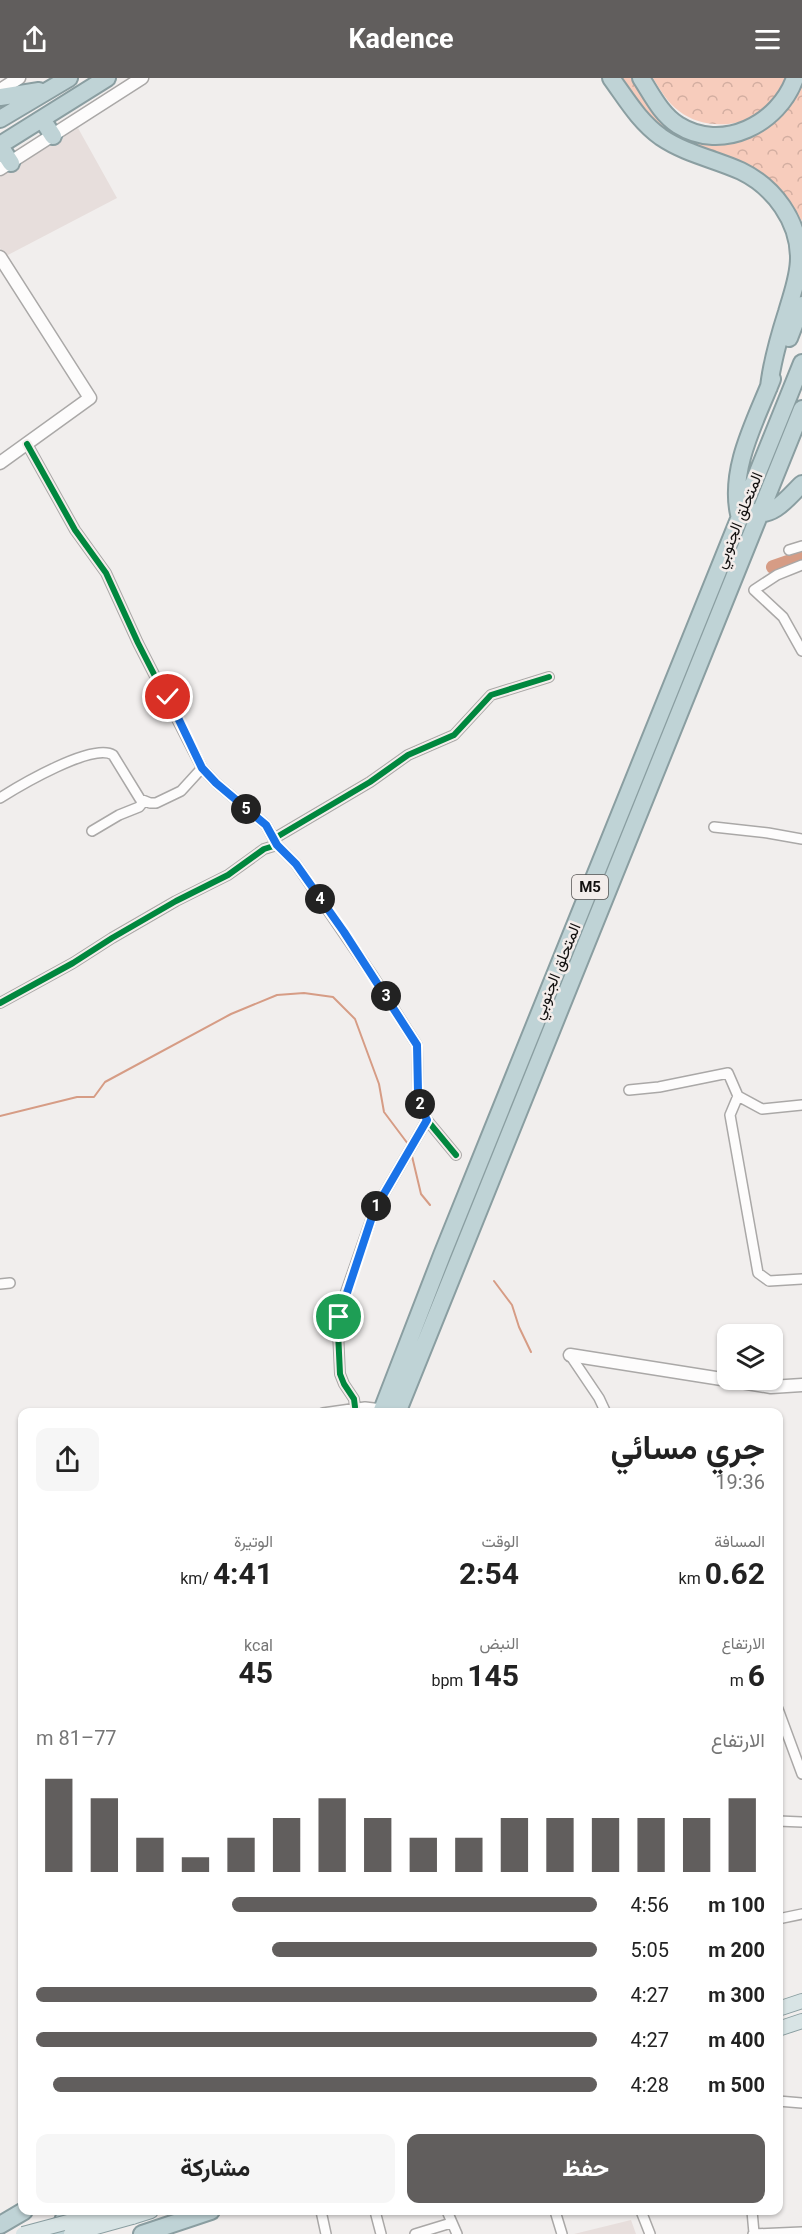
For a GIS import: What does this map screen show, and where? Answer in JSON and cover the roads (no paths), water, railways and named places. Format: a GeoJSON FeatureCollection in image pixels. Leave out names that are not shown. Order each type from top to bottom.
{"type":"FeatureCollection","features":[{"type":"Feature","properties":{"kind":"highway"},"geometry":{"type":"LineString","coordinates":[[0,119],[69,78]]}},
{"type":"Feature","properties":{"kind":"highway"},"geometry":{"type":"LineString","coordinates":[[5,166],[0,146],[107,78]]}},
{"type":"Feature","properties":{"kind":"highway"},"geometry":{"type":"LineString","coordinates":[[611,78],[636,114],[654,131],[682,148],[742,171],[777,198],[789,216],[798,243],[799,268],[775,351],[769,387]]}},
{"type":"Feature","properties":{"kind":"highway"},"geometry":{"type":"LineString","coordinates":[[641,78],[660,108],[672,120],[694,132],[716,135],[740,132],[769,117],[789,94],[795,78]]}},
{"type":"Feature","properties":{"kind":"highway"},"geometry":{"type":"LineString","coordinates":[[0,97],[52,89]]}},
{"type":"Feature","properties":{"kind":"highway"},"geometry":{"type":"LineString","coordinates":[[42,119],[53,136]]}},
{"type":"Feature","properties":{"kind":"highway"},"geometry":{"type":"LineString","coordinates":[[800,487],[774,509],[759,514],[741,512],[736,491],[739,467],[802,305]]}},
{"type":"Feature","properties":{"kind":"highway","name":"المتحلق الجنوبي"},"geometry":{"type":"LineString","coordinates":[[388,1408],[442,1255],[802,363]]}},
{"type":"Feature","properties":{"kind":"highway","name":"المتحلق الجنوبي"},"geometry":{"type":"LineString","coordinates":[[389,1408],[802,409]]}},
{"type":"Feature","properties":{"kind":"highway"},"geometry":{"type":"LineString","coordinates":[[0,2225],[18,2214]]}},
{"type":"Feature","properties":{"kind":"highway"},"geometry":{"type":"LineString","coordinates":[[58,2234],[65,2215]]}},
{"type":"Feature","properties":{"kind":"highway"},"geometry":{"type":"LineString","coordinates":[[76,2234],[83,2215]]}},
{"type":"Feature","properties":{"kind":"highway"},"geometry":{"type":"LineString","coordinates":[[142,2234],[198,2215]]}},
{"type":"Feature","properties":{"kind":"main road"},"geometry":{"type":"LineString","coordinates":[[783,2007],[802,2001]]}},
{"type":"Feature","properties":{"kind":"main road"},"geometry":{"type":"LineString","coordinates":[[783,2027],[802,2021]]}},
{"type":"Feature","properties":{"kind":"main road"},"geometry":{"type":"LineString","coordinates":[[23,2234],[94,2215]]}},
{"type":"Feature","properties":{"kind":"main road"},"geometry":{"type":"LineString","coordinates":[[71,2234],[139,2215]]}},
{"type":"Feature","properties":{"kind":"street"},"geometry":{"type":"LineString","coordinates":[[0,90],[19,78]]}},
{"type":"Feature","properties":{"kind":"street"},"geometry":{"type":"LineString","coordinates":[[5,166],[142,78]]}},
{"type":"Feature","properties":{"kind":"street"},"geometry":{"type":"LineString","coordinates":[[0,257],[90,398],[0,463]]}},
{"type":"Feature","properties":{"kind":"street"},"geometry":{"type":"LineString","coordinates":[[27,444],[75,530],[106,573],[138,643],[202,768],[216,783],[266,825],[276,842],[296,864],[344,932],[417,1045],[418,1091],[422,1110],[427,1120],[456,1155]]}},
{"type":"Feature","properties":{"kind":"street"},"geometry":{"type":"LineString","coordinates":[[789,550],[802,546]]}},
{"type":"Feature","properties":{"kind":"street"},"geometry":{"type":"LineString","coordinates":[[802,565],[777,575],[754,590],[783,617],[802,651]]}},
{"type":"Feature","properties":{"kind":"street"},"geometry":{"type":"LineString","coordinates":[[0,1003],[73,963],[176,901],[228,875],[264,849],[370,782],[408,754],[454,735],[491,695],[549,677]]}},
{"type":"Feature","properties":{"kind":"street"},"geometry":{"type":"LineString","coordinates":[[0,798],[56,767],[105,752],[113,755],[140,799],[156,803],[181,791],[202,768]]}},
{"type":"Feature","properties":{"kind":"street"},"geometry":{"type":"LineString","coordinates":[[92,831],[119,815],[139,807],[144,801]]}},
{"type":"Feature","properties":{"kind":"street"},"geometry":{"type":"LineString","coordinates":[[714,827],[802,839]]}},
{"type":"Feature","properties":{"kind":"street"},"geometry":{"type":"LineString","coordinates":[[629,1090],[659,1087],[728,1073],[738,1096],[762,1109],[802,1105]]}},
{"type":"Feature","properties":{"kind":"street"},"geometry":{"type":"LineString","coordinates":[[738,1096],[730,1115],[758,1273],[770,1281],[802,1280]]}},
{"type":"Feature","properties":{"kind":"street"},"geometry":{"type":"LineString","coordinates":[[355,1407],[354,1399],[340,1374],[338,1332],[340,1309],[374,1211],[427,1120]]}},
{"type":"Feature","properties":{"kind":"street"},"geometry":{"type":"LineString","coordinates":[[570,1355],[717,1378]]}},
{"type":"Feature","properties":{"kind":"street"},"geometry":{"type":"LineString","coordinates":[[570,1355],[604,1408]]}},
{"type":"Feature","properties":{"kind":"street"},"geometry":{"type":"LineString","coordinates":[[783,1386],[802,1384]]}},
{"type":"Feature","properties":{"kind":"street"},"geometry":{"type":"LineString","coordinates":[[350,1408],[361,1408]]}},
{"type":"Feature","properties":{"kind":"street"},"geometry":{"type":"LineString","coordinates":[[783,1723],[802,1774]]}},
{"type":"Feature","properties":{"kind":"street"},"geometry":{"type":"LineString","coordinates":[[783,1821],[802,1822]]}},
{"type":"Feature","properties":{"kind":"street"},"geometry":{"type":"LineString","coordinates":[[783,1918],[802,1914]]}},
{"type":"Feature","properties":{"kind":"street"},"geometry":{"type":"LineString","coordinates":[[783,2101],[802,2103]]}},
{"type":"Feature","properties":{"kind":"street"},"geometry":{"type":"LineString","coordinates":[[322,2215],[326,2234]]}},
{"type":"Feature","properties":{"kind":"street"},"geometry":{"type":"LineString","coordinates":[[376,2215],[381,2234]]}},
{"type":"Feature","properties":{"kind":"street"},"geometry":{"type":"LineString","coordinates":[[448,2215],[457,2234]]}},
{"type":"Feature","properties":{"kind":"street"},"geometry":{"type":"LineString","coordinates":[[556,2215],[562,2234]]}},
{"type":"Feature","properties":{"kind":"street"},"geometry":{"type":"LineString","coordinates":[[643,2215],[650,2234]]}},
{"type":"Feature","properties":{"kind":"street"},"geometry":{"type":"LineString","coordinates":[[752,2215],[753,2234],[802,2232]]}},
{"type":"Feature","properties":{"kind":"street"},"geometry":{"type":"LineString","coordinates":[[416,2234],[451,2223]]}},
{"type":"Feature","properties":{"kind":"waterway"},"geometry":{"type":"LineString","coordinates":[[773,567],[802,557]]}},
{"type":"Feature","properties":{"kind":"waterway"},"geometry":{"type":"LineString","coordinates":[[0,1116],[77,1097],[94,1097],[105,1082],[231,1014],[277,995],[304,993],[333,997],[355,1019],[379,1084],[384,1112],[408,1144]]}},
{"type":"Feature","properties":{"kind":"waterway"},"geometry":{"type":"LineString","coordinates":[[411,1152],[421,1194],[430,1205]]}},
{"type":"Feature","properties":{"kind":"waterway"},"geometry":{"type":"LineString","coordinates":[[494,1281],[512,1305],[531,1352]]}}]}
